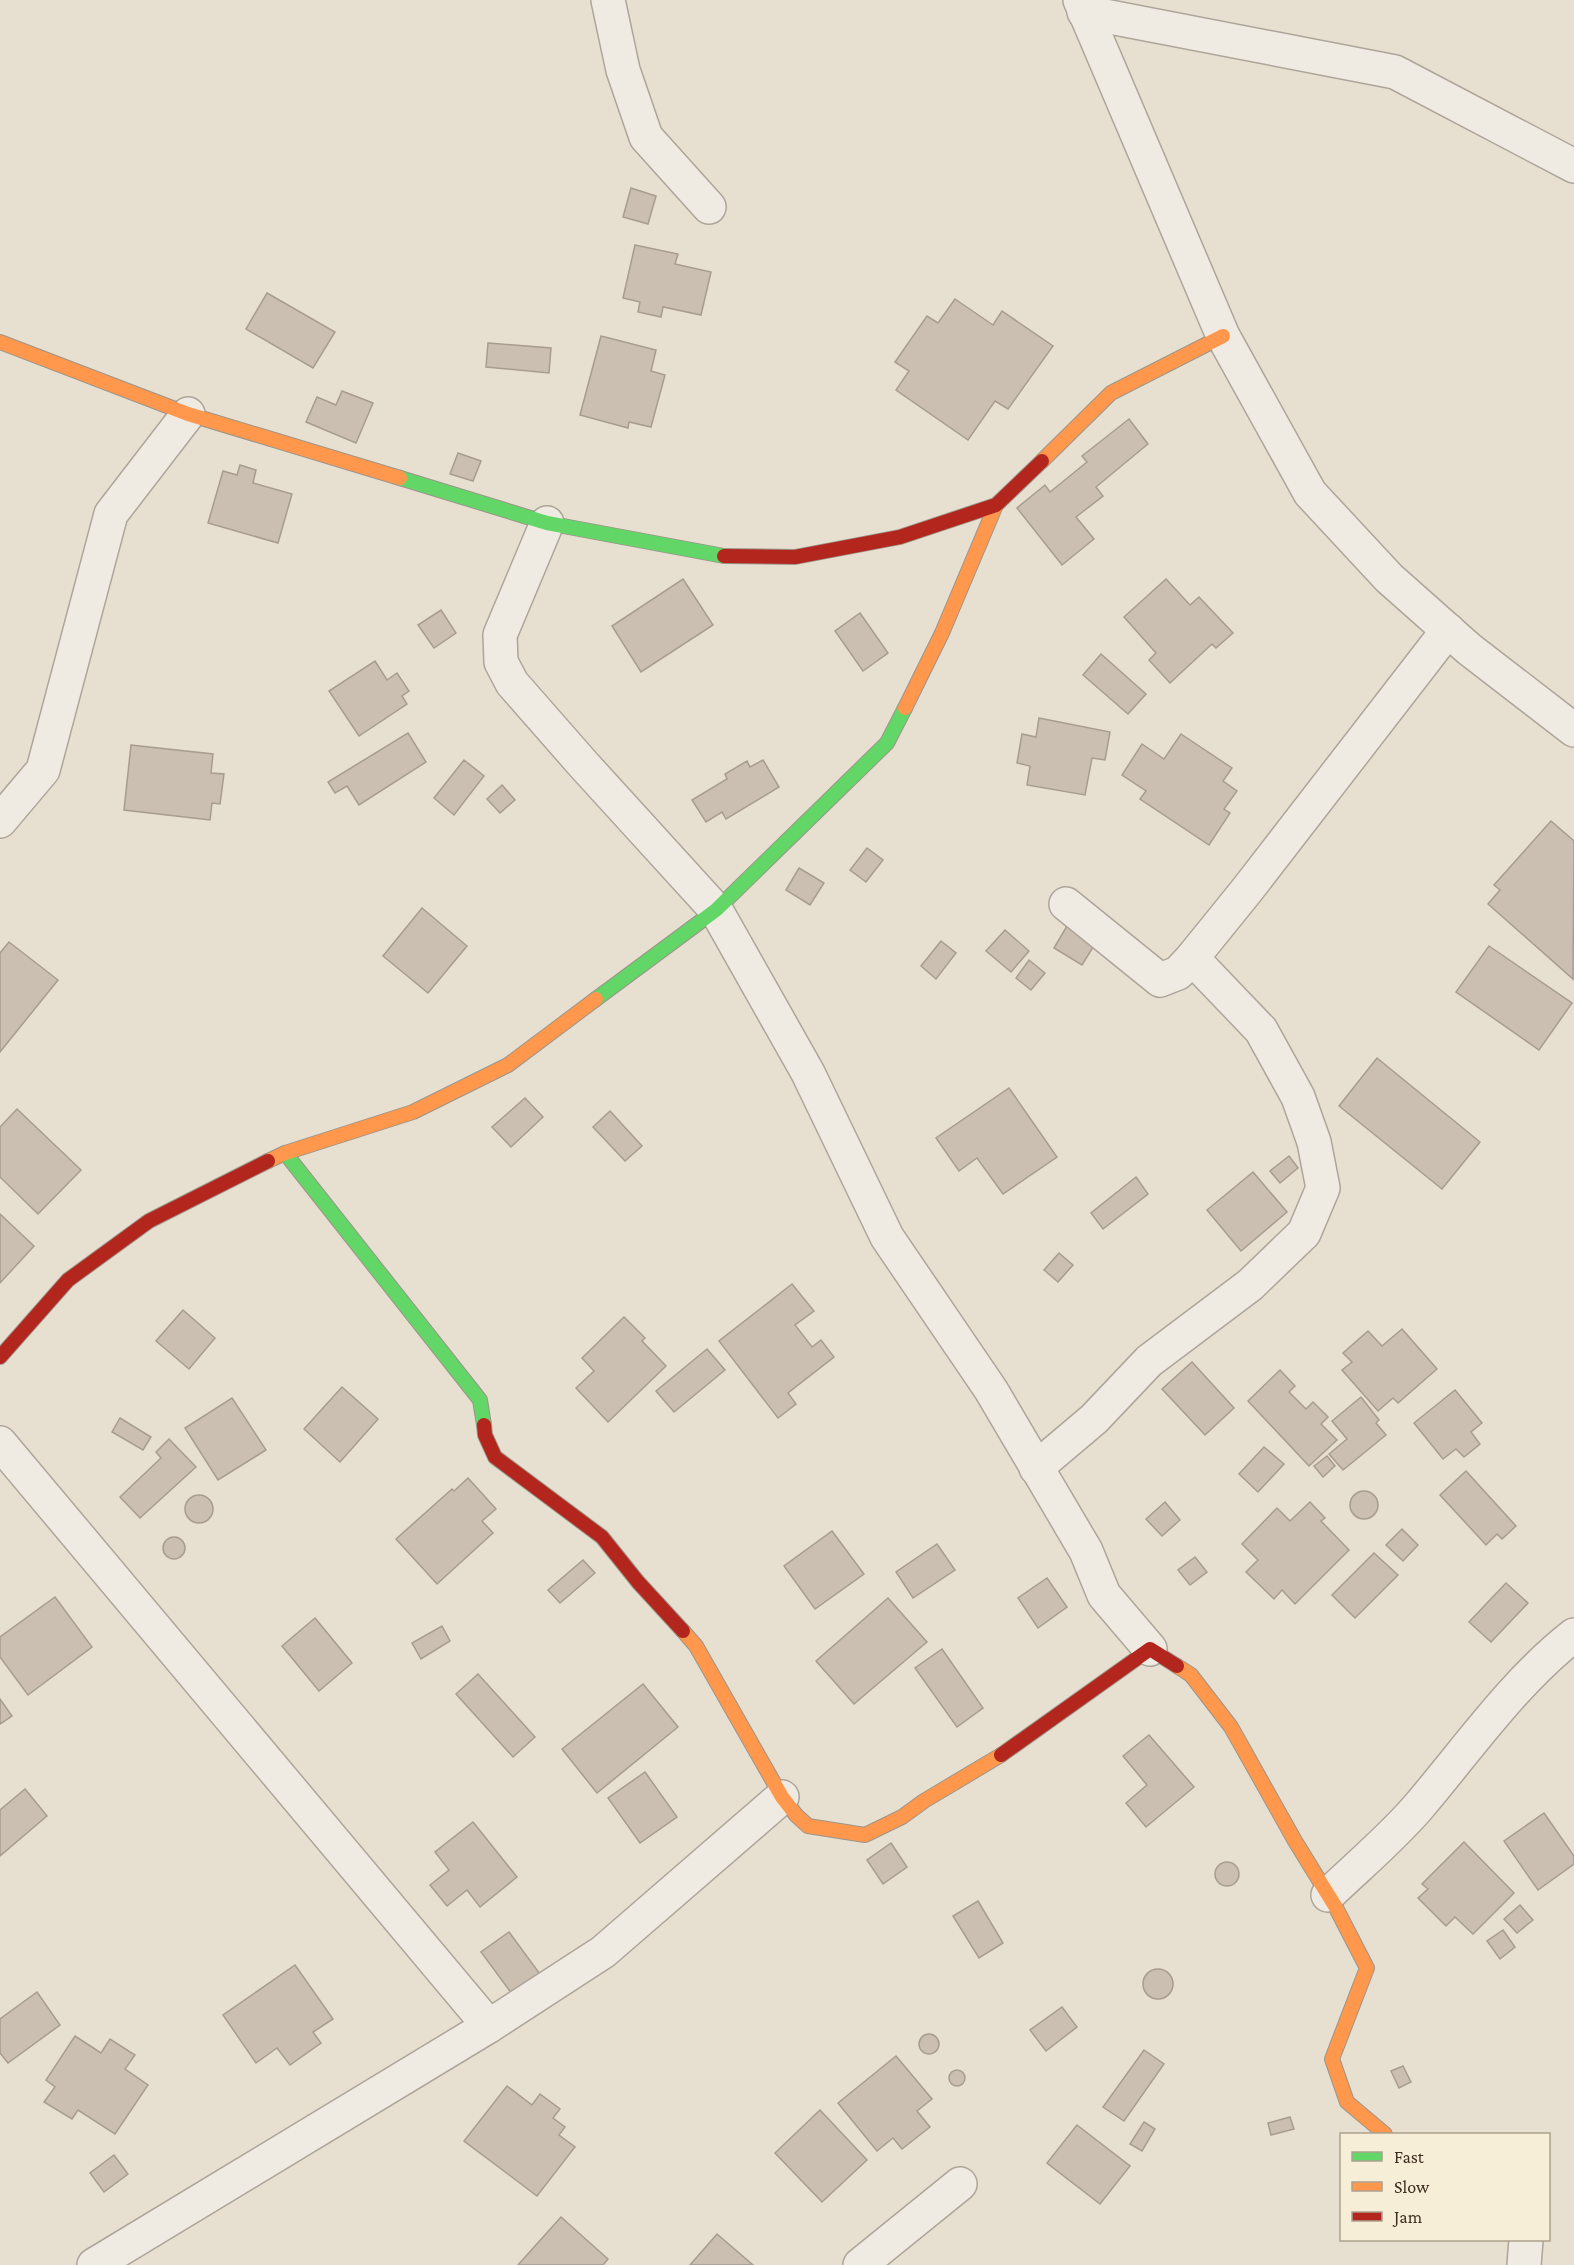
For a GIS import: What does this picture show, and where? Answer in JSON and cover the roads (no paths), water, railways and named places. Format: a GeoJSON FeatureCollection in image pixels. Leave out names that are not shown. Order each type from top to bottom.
{"type":"FeatureCollection","features":[{"type":"Feature","properties":{"kind":"street"},"geometry":{"type":"LineString","coordinates":[[608,0],[623,70],[646,137],[709,207]]}},
{"type":"Feature","properties":{"kind":"street"},"geometry":{"type":"LineString","coordinates":[[1082,6],[1395,72],[1574,166]]}},
{"type":"Feature","properties":{"kind":"street"},"geometry":{"type":"LineString","coordinates":[[1082,6],[1223,336],[1278,440],[1310,493],[1389,578],[1469,649],[1574,730]]}},
{"type":"Feature","properties":{"kind":"street"},"geometry":{"type":"LineString","coordinates":[[0,1357],[68,1280],[149,1221],[285,1153],[413,1112],[508,1065],[716,910],[887,743],[942,633],[996,505],[1111,393],[1223,336]]}},
{"type":"Feature","properties":{"kind":"street"},"geometry":{"type":"LineString","coordinates":[[0,342],[188,414],[548,523],[721,556],[795,557],[900,537],[996,505]]}},
{"type":"Feature","properties":{"kind":"street"},"geometry":{"type":"LineString","coordinates":[[0,820],[43,770],[111,514],[188,414]]}},
{"type":"Feature","properties":{"kind":"street"},"geometry":{"type":"LineString","coordinates":[[548,523],[500,635],[501,662],[512,682],[536,710],[716,910],[808,1073],[887,1237],[991,1390],[1086,1551],[1104,1595],[1150,1649],[1191,1675],[1231,1727],[1328,1895],[1367,1968],[1332,2060],[1347,2102],[1384,2133]]}},
{"type":"Feature","properties":{"kind":"street"},"geometry":{"type":"LineString","coordinates":[[1066,904],[1160,980],[1178,973],[1448,630]]}},
{"type":"Feature","properties":{"kind":"street"},"geometry":{"type":"LineString","coordinates":[[1036,1468],[1094,1419],[1149,1361],[1250,1285],[1304,1233],[1323,1188],[1314,1142],[1298,1097],[1261,1030],[1192,958]]}},
{"type":"Feature","properties":{"kind":"street"},"geometry":{"type":"LineString","coordinates":[[285,1153],[480,1400],[485,1435],[495,1457],[602,1537],[638,1582],[696,1646],[782,1797],[808,1826],[865,1835],[902,1817],[924,1801],[985,1766],[1150,1649]]}},
{"type":"Feature","properties":{"kind":"street"},"geometry":{"type":"LineString","coordinates":[[0,1443],[489,2026]]}},
{"type":"Feature","properties":{"kind":"street"},"geometry":{"type":"LineString","coordinates":[[1328,1895],[1418,1808],[1509,1699],[1549,1655],[1574,1635]]}},
{"type":"Feature","properties":{"kind":"street"},"geometry":{"type":"LineString","coordinates":[[94,2265],[489,2026],[603,1952],[782,1797]]}},
{"type":"Feature","properties":{"kind":"street"},"geometry":{"type":"LineString","coordinates":[[860,2265],[960,2184]]}},
{"type":"Feature","properties":{"kind":"street"},"geometry":{"type":"LineString","coordinates":[[1524,2265],[1526,2241]]}}]}
